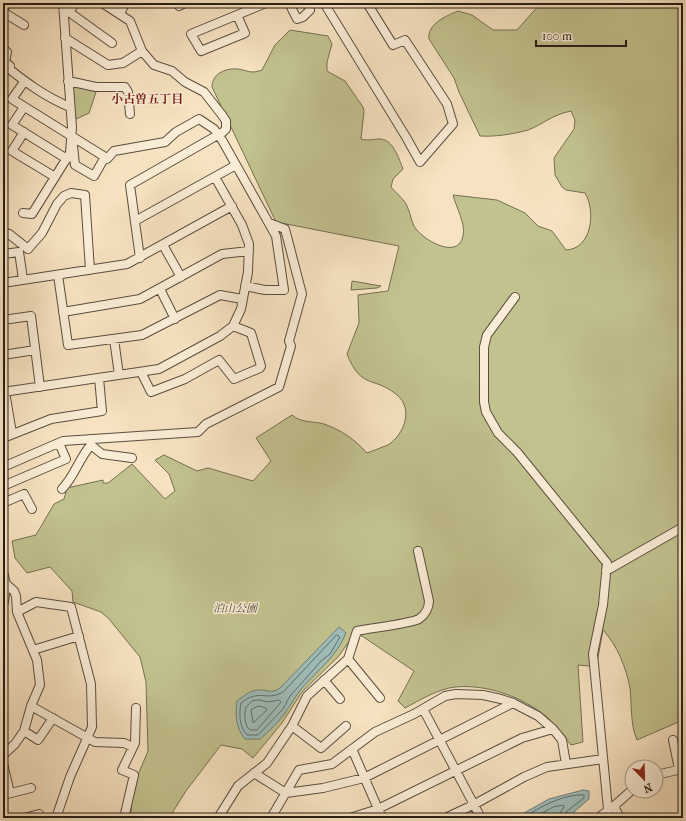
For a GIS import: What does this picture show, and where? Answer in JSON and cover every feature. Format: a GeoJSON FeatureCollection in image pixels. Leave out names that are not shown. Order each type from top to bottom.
{"type":"FeatureCollection","features":[{"type":"Feature","properties":{"kind":"street"},"geometry":{"type":"LineString","coordinates":[[7,3],[3,11],[24,25]]}},
{"type":"Feature","properties":{"kind":"street"},"geometry":{"type":"LineString","coordinates":[[102,3],[130,21],[142,51],[154,65],[172,71],[185,82],[204,92],[213,101],[226,121],[226,129],[218,135],[130,186],[140,258]]}},
{"type":"Feature","properties":{"kind":"street"},"geometry":{"type":"LineString","coordinates":[[120,14],[125,3]]}},
{"type":"Feature","properties":{"kind":"street"},"geometry":{"type":"LineString","coordinates":[[177,3],[178,6],[185,3]]}},
{"type":"Feature","properties":{"kind":"street"},"geometry":{"type":"LineString","coordinates":[[237,15],[245,33],[201,52],[191,34],[266,3]]}},
{"type":"Feature","properties":{"kind":"street"},"geometry":{"type":"LineString","coordinates":[[289,3],[297,19],[303,17],[310,10],[307,3]]}},
{"type":"Feature","properties":{"kind":"street"},"geometry":{"type":"LineString","coordinates":[[324,3],[420,162],[453,124],[448,108],[405,40],[393,45],[367,3]]}},
{"type":"Feature","properties":{"kind":"street"},"geometry":{"type":"LineString","coordinates":[[68,5],[65,38],[75,164],[94,176],[105,157]]}},
{"type":"Feature","properties":{"kind":"street"},"geometry":{"type":"LineString","coordinates":[[68,5],[69,12],[112,43]]}},
{"type":"Feature","properties":{"kind":"street"},"geometry":{"type":"LineString","coordinates":[[65,38],[108,65],[123,64],[142,51]]}},
{"type":"Feature","properties":{"kind":"street"},"geometry":{"type":"LineString","coordinates":[[3,48],[7,52],[5,62],[17,70]]}},
{"type":"Feature","properties":{"kind":"street"},"geometry":{"type":"LineString","coordinates":[[3,64],[24,82],[56,101],[70,107]]}},
{"type":"Feature","properties":{"kind":"street"},"geometry":{"type":"LineString","coordinates":[[68,81],[96,87],[125,87],[128,92],[130,114]]}},
{"type":"Feature","properties":{"kind":"street"},"geometry":{"type":"LineString","coordinates":[[24,82],[12,99],[107,159],[114,151],[165,142],[176,132],[199,119],[214,129],[276,236],[284,290],[265,290],[245,286]]}},
{"type":"Feature","properties":{"kind":"street"},"geometry":{"type":"LineString","coordinates":[[24,107],[12,125],[67,159]]}},
{"type":"Feature","properties":{"kind":"street"},"geometry":{"type":"LineString","coordinates":[[24,132],[12,151],[55,177]]}},
{"type":"Feature","properties":{"kind":"street"},"geometry":{"type":"LineString","coordinates":[[22,213],[32,214],[67,159],[70,153],[72,136]]}},
{"type":"Feature","properties":{"kind":"street"},"geometry":{"type":"LineString","coordinates":[[135,221],[236,165]]}},
{"type":"Feature","properties":{"kind":"street"},"geometry":{"type":"LineString","coordinates":[[12,433],[4,392],[159,369],[220,336],[233,326],[238,318],[250,263],[249,251],[246,235],[232,206],[215,177]]}},
{"type":"Feature","properties":{"kind":"street"},"geometry":{"type":"LineString","coordinates":[[3,233],[9,234],[28,249],[42,233],[57,204],[64,196],[71,193],[85,195],[90,270]]}},
{"type":"Feature","properties":{"kind":"street"},"geometry":{"type":"LineString","coordinates":[[3,283],[115,267],[140,258],[232,206]]}},
{"type":"Feature","properties":{"kind":"street"},"geometry":{"type":"LineString","coordinates":[[269,223],[285,229],[302,294],[289,342],[291,346]]}},
{"type":"Feature","properties":{"kind":"street"},"geometry":{"type":"LineString","coordinates":[[163,245],[181,277]]}},
{"type":"Feature","properties":{"kind":"street"},"geometry":{"type":"LineString","coordinates":[[63,312],[140,299],[222,254],[249,251]]}},
{"type":"Feature","properties":{"kind":"street"},"geometry":{"type":"LineString","coordinates":[[3,254],[19,252],[23,280]]}},
{"type":"Feature","properties":{"kind":"street"},"geometry":{"type":"LineString","coordinates":[[58,275],[68,345],[142,335],[220,295],[242,300]]}},
{"type":"Feature","properties":{"kind":"street"},"geometry":{"type":"LineString","coordinates":[[160,289],[175,319]]}},
{"type":"Feature","properties":{"kind":"street"},"geometry":{"type":"LineString","coordinates":[[515,297],[487,335],[484,346],[484,402],[486,412],[498,433],[517,452],[607,563],[603,605],[594,654],[603,758],[611,808],[620,818]]}},
{"type":"Feature","properties":{"kind":"street"},"geometry":{"type":"LineString","coordinates":[[3,320],[31,316],[40,386]]}},
{"type":"Feature","properties":{"kind":"street"},"geometry":{"type":"LineString","coordinates":[[3,467],[59,443],[90,442],[198,432],[206,424],[232,413],[279,387],[299,321]]}},
{"type":"Feature","properties":{"kind":"street"},"geometry":{"type":"LineString","coordinates":[[141,372],[151,392],[185,379],[219,360],[234,379],[260,368],[262,366],[251,333],[233,326]]}},
{"type":"Feature","properties":{"kind":"street"},"geometry":{"type":"LineString","coordinates":[[114,339],[119,375]]}},
{"type":"Feature","properties":{"kind":"street"},"geometry":{"type":"LineString","coordinates":[[3,355],[35,350]]}},
{"type":"Feature","properties":{"kind":"street"},"geometry":{"type":"LineString","coordinates":[[3,438],[12,433],[51,419],[102,411],[98,378]]}},
{"type":"Feature","properties":{"kind":"street"},"geometry":{"type":"LineString","coordinates":[[90,442],[102,454],[132,458]]}},
{"type":"Feature","properties":{"kind":"street"},"geometry":{"type":"LineString","coordinates":[[62,489],[69,482],[90,442]]}},
{"type":"Feature","properties":{"kind":"street"},"geometry":{"type":"LineString","coordinates":[[3,486],[66,459],[59,443]]}},
{"type":"Feature","properties":{"kind":"street"},"geometry":{"type":"LineString","coordinates":[[3,503],[24,494],[32,509]]}},
{"type":"Feature","properties":{"kind":"street"},"geometry":{"type":"LineString","coordinates":[[606,571],[683,527]]}},
{"type":"Feature","properties":{"kind":"street"},"geometry":{"type":"LineString","coordinates":[[218,818],[238,786],[266,763],[292,726],[304,700],[348,659],[357,630],[419,619],[426,611],[429,601],[418,551]]}},
{"type":"Feature","properties":{"kind":"street"},"geometry":{"type":"LineString","coordinates":[[3,572],[6,584],[4,602]]}},
{"type":"Feature","properties":{"kind":"street"},"geometry":{"type":"LineString","coordinates":[[3,755],[15,744],[24,731],[31,706],[40,685],[37,660],[18,612],[16,596],[6,584]]}},
{"type":"Feature","properties":{"kind":"street"},"geometry":{"type":"LineString","coordinates":[[18,612],[36,602],[72,607],[91,684],[92,727],[70,777],[56,818]]}},
{"type":"Feature","properties":{"kind":"street"},"geometry":{"type":"LineString","coordinates":[[33,650],[79,636]]}},
{"type":"Feature","properties":{"kind":"street"},"geometry":{"type":"LineString","coordinates":[[348,659],[380,698]]}},
{"type":"Feature","properties":{"kind":"street"},"geometry":{"type":"LineString","coordinates":[[324,680],[340,699]]}},
{"type":"Feature","properties":{"kind":"street"},"geometry":{"type":"LineString","coordinates":[[271,818],[283,791],[299,770],[328,766],[375,732],[424,709],[439,699],[452,694],[483,695],[513,703],[538,716],[553,729],[562,740],[566,764]]}},
{"type":"Feature","properties":{"kind":"street"},"geometry":{"type":"LineString","coordinates":[[254,773],[283,791],[328,787],[364,778],[441,741],[513,703]]}},
{"type":"Feature","properties":{"kind":"street"},"geometry":{"type":"LineString","coordinates":[[31,706],[95,742],[124,743],[133,747]]}},
{"type":"Feature","properties":{"kind":"street"},"geometry":{"type":"LineString","coordinates":[[124,818],[134,775],[122,770],[136,743],[136,708]]}},
{"type":"Feature","properties":{"kind":"street"},"geometry":{"type":"LineString","coordinates":[[424,709],[481,818]]}},
{"type":"Feature","properties":{"kind":"street"},"geometry":{"type":"LineString","coordinates":[[24,731],[38,740],[53,718]]}},
{"type":"Feature","properties":{"kind":"street"},"geometry":{"type":"LineString","coordinates":[[292,726],[321,748],[346,726]]}},
{"type":"Feature","properties":{"kind":"street"},"geometry":{"type":"LineString","coordinates":[[350,818],[378,809],[522,738],[553,729]]}},
{"type":"Feature","properties":{"kind":"street"},"geometry":{"type":"LineString","coordinates":[[664,773],[681,769],[673,740]]}},
{"type":"Feature","properties":{"kind":"street"},"geometry":{"type":"LineString","coordinates":[[352,749],[382,818]]}},
{"type":"Feature","properties":{"kind":"street"},"geometry":{"type":"LineString","coordinates":[[445,818],[475,804],[524,777],[547,767],[603,758]]}},
{"type":"Feature","properties":{"kind":"street"},"geometry":{"type":"LineString","coordinates":[[3,764],[6,794],[31,788]]}},
{"type":"Feature","properties":{"kind":"street"},"geometry":{"type":"LineString","coordinates":[[598,818],[624,797]]}},
{"type":"Feature","properties":{"kind":"street"},"geometry":{"type":"LineString","coordinates":[[24,818],[39,814]]}},
{"type":"Feature","properties":{"kind":"green space","name":"泊山公園"},"geometry":{"type":"Polygon","coordinates":[[[541,3],[683,3],[683,720],[637,740],[633,728],[630,688],[626,672],[617,649],[603,630],[597,663],[589,666],[578,665],[583,742],[571,745],[547,717],[527,703],[504,693],[492,690],[467,687],[449,688],[429,695],[405,708],[398,701],[414,671],[356,632],[338,657],[302,692],[282,723],[253,758],[242,749],[221,745],[186,791],[169,818],[128,818],[131,813],[132,789],[148,751],[146,682],[140,657],[109,619],[101,612],[73,602],[72,591],[50,567],[27,573],[15,558],[12,541],[36,535],[54,504],[64,499],[67,488],[103,480],[103,483],[108,483],[132,464],[165,499],[175,491],[169,474],[155,460],[164,455],[197,471],[208,468],[253,481],[271,461],[256,438],[292,415],[299,419],[324,424],[343,433],[367,453],[388,445],[394,441],[399,435],[405,422],[406,414],[405,407],[397,395],[389,389],[363,378],[352,365],[347,354],[359,323],[358,295],[388,291],[399,246],[276,222],[212,87],[214,79],[220,73],[232,69],[239,69],[249,72],[262,70],[275,45],[290,30],[328,36],[332,44],[327,62],[327,71],[345,81],[363,107],[364,111],[361,139],[385,140],[389,142],[395,150],[403,169],[393,179],[391,187],[406,203],[414,226],[424,237],[439,245],[447,247],[454,247],[460,243],[464,231],[453,195],[497,200],[525,213],[538,226],[552,231],[566,250],[575,248],[586,236],[591,219],[590,209],[585,193],[566,190],[562,187],[555,175],[554,158],[574,129],[575,120],[571,111],[553,117],[528,130],[504,135],[480,136],[454,78],[429,39],[431,29],[438,21],[458,11],[472,15],[493,30],[517,30],[541,3]]]}},
{"type":"Feature","properties":{"kind":"green space"},"geometry":{"type":"Polygon","coordinates":[[[71,83],[97,89],[89,113],[72,121],[71,83]]]}},
{"type":"Feature","properties":{"kind":"green space"},"geometry":{"type":"Polygon","coordinates":[[[352,281],[381,286],[377,288],[351,290],[352,281]]]}},
{"type":"Feature","properties":{"kind":"water"},"geometry":{"type":"Polygon","coordinates":[[[339,627],[346,633],[338,649],[302,688],[281,718],[260,739],[245,739],[237,722],[237,701],[252,691],[274,691],[280,688],[339,627]]]}},
{"type":"Feature","properties":{"kind":"water"},"geometry":{"type":"Polygon","coordinates":[[[583,790],[589,791],[589,799],[567,818],[515,818],[549,799],[583,790]]]}},
{"type":"Feature","properties":{"kind":"district","name":"小古曽五丁目"},"geometry":{"type":"Point","coordinates":[147,99]}}]}
